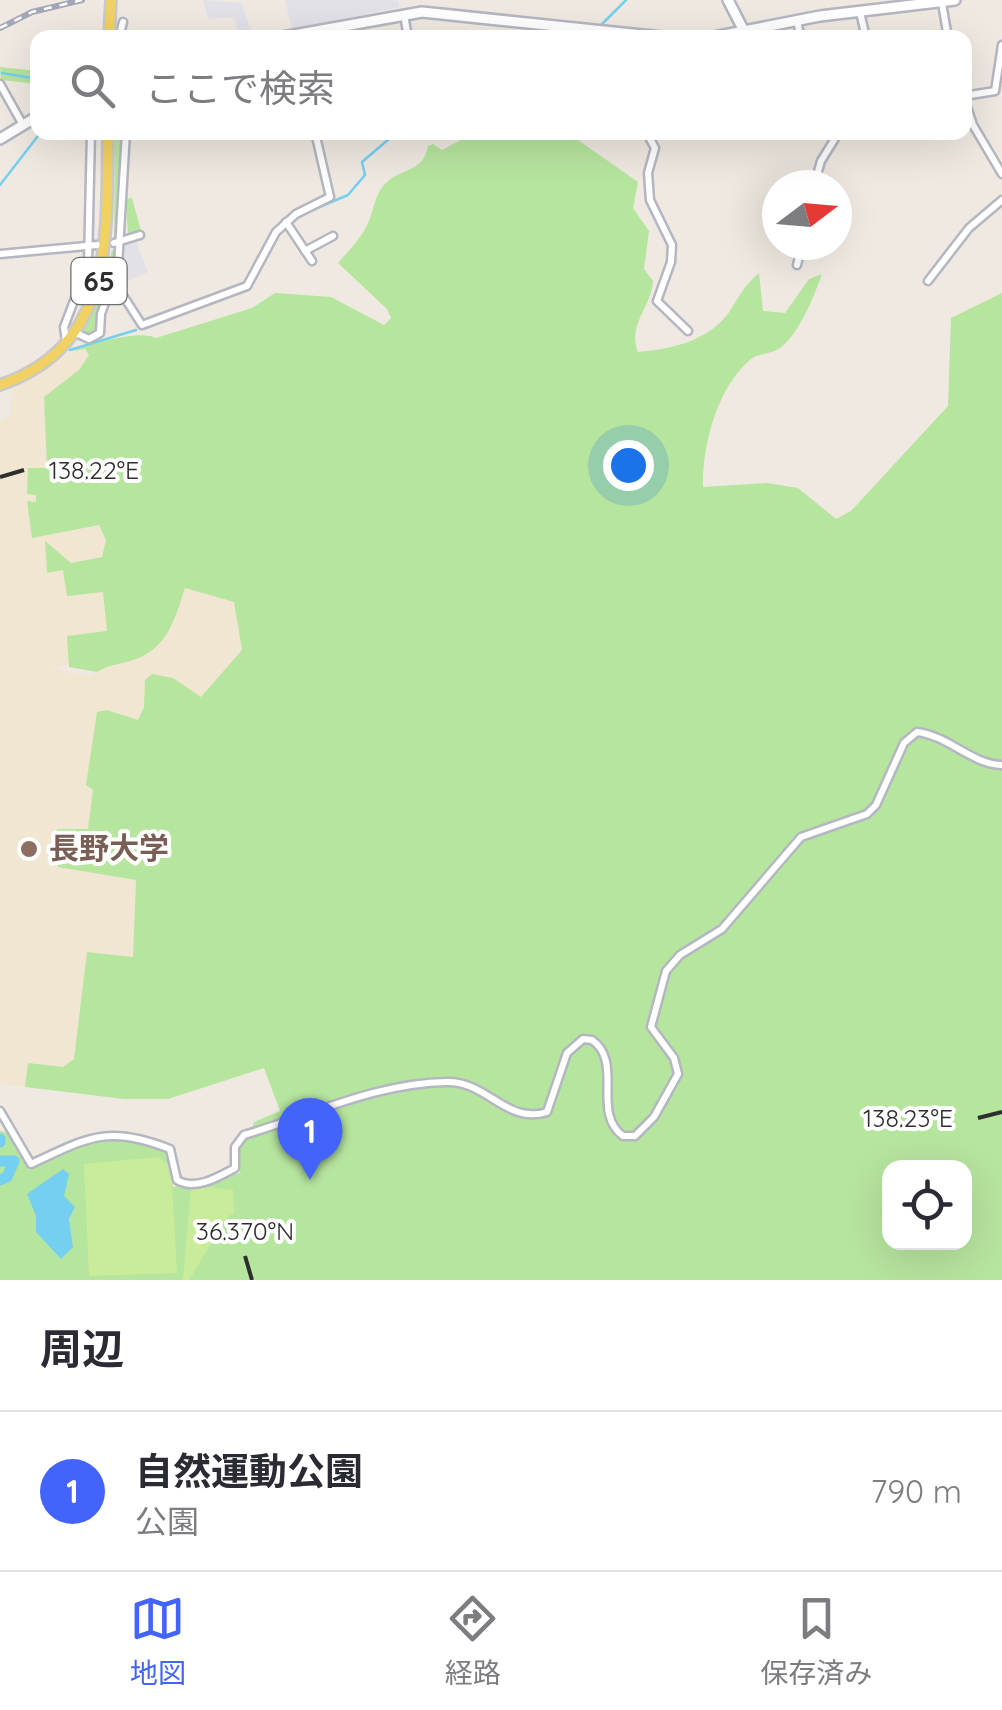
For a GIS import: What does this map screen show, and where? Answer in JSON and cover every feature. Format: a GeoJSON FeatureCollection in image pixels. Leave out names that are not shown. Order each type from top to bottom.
{"type":"FeatureCollection","features":[{"type":"Feature","properties":{"kind":"main road"},"geometry":{"type":"LineString","coordinates":[[110,30],[111,1]]}},
{"type":"Feature","properties":{"kind":"main road","name":"65"},"geometry":{"type":"LineString","coordinates":[[0,384],[30,371],[70,336],[96,290],[104,260],[108,140]]}},
{"type":"Feature","properties":{"kind":"street"},"geometry":{"type":"LineString","coordinates":[[728,0],[743,30]]}},
{"type":"Feature","properties":{"kind":"street"},"geometry":{"type":"LineString","coordinates":[[749,30],[955,0]]}},
{"type":"Feature","properties":{"kind":"street"},"geometry":{"type":"LineString","coordinates":[[942,2],[947,30]]}},
{"type":"Feature","properties":{"kind":"street"},"geometry":{"type":"LineString","coordinates":[[860,12],[864,30]]}},
{"type":"Feature","properties":{"kind":"street"},"geometry":{"type":"LineString","coordinates":[[404,14],[407,30]]}},
{"type":"Feature","properties":{"kind":"street"},"geometry":{"type":"LineString","coordinates":[[320,30],[404,14],[471,15],[581,30]]}},
{"type":"Feature","properties":{"kind":"street"},"geometry":{"type":"LineString","coordinates":[[797,20],[799,30]]}},
{"type":"Feature","properties":{"kind":"street"},"geometry":{"type":"LineString","coordinates":[[121,30],[123,22]]}},
{"type":"Feature","properties":{"kind":"street"},"geometry":{"type":"LineString","coordinates":[[972,95],[995,91],[1002,45]]}},
{"type":"Feature","properties":{"kind":"street"},"geometry":{"type":"LineString","coordinates":[[0,84],[22,125]]}},
{"type":"Feature","properties":{"kind":"street"},"geometry":{"type":"LineString","coordinates":[[0,139],[30,120]]}},
{"type":"Feature","properties":{"kind":"street"},"geometry":{"type":"LineString","coordinates":[[972,122],[1002,174]]}},
{"type":"Feature","properties":{"kind":"street"},"geometry":{"type":"LineString","coordinates":[[91,140],[93,245],[84,284],[64,327],[70,336],[88,339],[100,333],[102,312],[115,283],[125,140]]}},
{"type":"Feature","properties":{"kind":"street"},"geometry":{"type":"LineString","coordinates":[[115,283],[136,322],[144,325],[247,286],[270,241],[286,222],[330,197],[317,140]]}},
{"type":"Feature","properties":{"kind":"street"},"geometry":{"type":"LineString","coordinates":[[650,140],[655,148],[648,173],[650,200],[672,245],[672,262],[656,301],[688,330]]}},
{"type":"Feature","properties":{"kind":"street"},"geometry":{"type":"LineString","coordinates":[[818,170],[834,140]]}},
{"type":"Feature","properties":{"kind":"street"},"geometry":{"type":"LineString","coordinates":[[928,281],[969,228],[1002,200]]}},
{"type":"Feature","properties":{"kind":"street"},"geometry":{"type":"LineString","coordinates":[[286,222],[312,261]]}},
{"type":"Feature","properties":{"kind":"street"},"geometry":{"type":"LineString","coordinates":[[118,242],[140,235]]}},
{"type":"Feature","properties":{"kind":"street"},"geometry":{"type":"LineString","coordinates":[[305,250],[333,236]]}},
{"type":"Feature","properties":{"kind":"street"},"geometry":{"type":"LineString","coordinates":[[0,254],[93,245]]}},
{"type":"Feature","properties":{"kind":"street"},"geometry":{"type":"LineString","coordinates":[[797,265],[798,260]]}},
{"type":"Feature","properties":{"kind":"street"},"geometry":{"type":"LineString","coordinates":[[0,1111],[31,1164],[98,1135],[170,1148],[178,1180],[186,1184],[208,1181],[235,1168],[236,1147],[244,1135],[344,1098],[461,1083],[524,1117],[547,1112],[567,1053],[583,1039],[592,1040],[604,1053],[612,1126],[623,1136],[635,1136],[654,1117],[678,1074],[674,1058],[651,1027],[666,971],[680,956],[722,929],[801,837],[867,814],[876,805],[904,743],[917,732],[941,736],[982,762],[1002,765]]}},
{"type":"Feature","properties":{"kind":"street"},"geometry":{"type":"LineString","coordinates":[[0,1130],[13,1130]]}},
{"type":"Feature","properties":{"kind":"shaded area"},"geometry":{"type":"Polygon","coordinates":[[[203,0],[242,3],[251,30],[237,30],[234,17],[208,19],[203,0]]]}},
{"type":"Feature","properties":{"kind":"shaded area"},"geometry":{"type":"Polygon","coordinates":[[[285,0],[398,0],[400,7],[292,29],[285,0]]]}},
{"type":"Feature","properties":{"kind":"shaded area"},"geometry":{"type":"Polygon","coordinates":[[[135,240],[148,272],[121,284],[124,245],[135,240]]]}},
{"type":"Feature","properties":{"kind":"shaded area","name":"長野大学"},"geometry":{"type":"Polygon","coordinates":[[[83,349],[89,355],[79,370],[44,397],[47,468],[27,494],[36,494],[37,502],[27,501],[33,538],[100,525],[106,540],[102,557],[71,563],[45,542],[47,572],[63,570],[103,592],[107,631],[71,663],[54,669],[90,676],[109,664],[141,657],[171,631],[184,588],[234,602],[242,651],[201,697],[173,678],[152,674],[145,679],[144,707],[138,720],[107,710],[87,785],[93,790],[88,829],[58,867],[136,880],[133,957],[87,953],[74,1059],[63,1067],[29,1063],[25,1087],[0,1084],[0,422],[10,415],[12,390],[64,355],[83,349]]]}},
{"type":"Feature","properties":{"kind":"green space"},"geometry":{"type":"Polygon","coordinates":[[[0,67],[30,70],[30,83],[1,80],[0,67]]]}},
{"type":"Feature","properties":{"kind":"green space"},"geometry":{"type":"Polygon","coordinates":[[[115,140],[121,140],[118,237],[114,239],[115,140]]]}},
{"type":"Feature","properties":{"kind":"green space"},"geometry":{"type":"Polygon","coordinates":[[[461,140],[578,140],[638,182],[633,208],[649,231],[644,269],[653,281],[636,333],[638,352],[677,346],[712,330],[759,273],[763,311],[785,313],[809,279],[822,274],[794,333],[777,350],[751,359],[729,385],[709,436],[703,487],[767,483],[798,488],[836,519],[851,511],[948,406],[951,318],[1002,293],[1002,1280],[0,1280],[0,1131],[9,1133],[29,1170],[96,1142],[128,1141],[168,1151],[173,1187],[240,1173],[239,1148],[250,1135],[254,1122],[280,1111],[264,1068],[168,1099],[124,1099],[25,1087],[28,1063],[63,1067],[74,1059],[87,952],[133,957],[136,880],[58,867],[57,829],[88,829],[93,790],[86,785],[97,712],[107,710],[138,720],[144,707],[145,680],[152,674],[173,678],[201,697],[242,650],[234,602],[185,588],[171,627],[152,650],[97,672],[69,667],[67,636],[107,631],[103,592],[67,596],[63,570],[47,573],[45,541],[71,563],[102,557],[106,540],[99,525],[32,538],[27,501],[36,502],[36,495],[27,494],[28,468],[47,468],[44,397],[79,370],[89,355],[85,349],[72,351],[127,336],[156,338],[252,308],[275,293],[331,297],[384,325],[391,318],[387,309],[338,263],[364,231],[383,186],[418,165],[433,144],[442,150],[461,140]]]}},
{"type":"Feature","properties":{"kind":"green space"},"geometry":{"type":"Polygon","coordinates":[[[132,198],[141,231],[128,236],[126,199],[132,198]]]}},
{"type":"Feature","properties":{"kind":"green space"},"geometry":{"type":"Polygon","coordinates":[[[112,250],[117,253],[102,320],[90,336],[80,334],[102,292],[112,250]]]}},
{"type":"Feature","properties":{"kind":"green space"},"geometry":{"type":"Polygon","coordinates":[[[158,1157],[171,1167],[177,1273],[89,1276],[84,1164],[158,1157]]]}},
{"type":"Feature","properties":{"kind":"green space"},"geometry":{"type":"Polygon","coordinates":[[[191,1188],[233,1190],[234,1214],[228,1216],[189,1280],[183,1280],[191,1188]]]}},
{"type":"Feature","properties":{"kind":"water"},"geometry":{"type":"Polygon","coordinates":[[[63,1169],[69,1174],[64,1196],[75,1207],[69,1219],[73,1247],[61,1259],[36,1232],[36,1216],[27,1194],[63,1169]]]}},
{"type":"Feature","properties":{"kind":"waterway"},"geometry":{"type":"LineString","coordinates":[[602,24],[626,0]]}},
{"type":"Feature","properties":{"kind":"waterway"},"geometry":{"type":"LineString","coordinates":[[2,73],[30,78]]}},
{"type":"Feature","properties":{"kind":"waterway"},"geometry":{"type":"LineString","coordinates":[[0,185],[35,140]]}},
{"type":"Feature","properties":{"kind":"waterway"},"geometry":{"type":"LineString","coordinates":[[298,216],[348,195],[365,175],[362,162],[388,140]]}},
{"type":"Feature","properties":{"kind":"waterway"},"geometry":{"type":"LineString","coordinates":[[258,258],[282,221]]}},
{"type":"Feature","properties":{"kind":"waterway"},"geometry":{"type":"LineString","coordinates":[[144,320],[166,313]]}},
{"type":"Feature","properties":{"kind":"waterway"},"geometry":{"type":"LineString","coordinates":[[70,350],[136,330]]}},
{"type":"Feature","properties":{"kind":"waterway"},"geometry":{"type":"LineString","coordinates":[[0,1161],[14,1161],[7,1177],[0,1180]]}},
{"type":"Feature","properties":{"kind":"railway"},"geometry":{"type":"LineString","coordinates":[[0,28],[32,12],[82,0]]}},
{"type":"Feature","properties":{"kind":"place","name":"長野大学"},"geometry":{"type":"Point","coordinates":[29,849]}},
{"type":"Feature","properties":{"kind":"place","name":"自然運動公園"},"geometry":{"type":"Point","coordinates":[310,1180]}}]}
